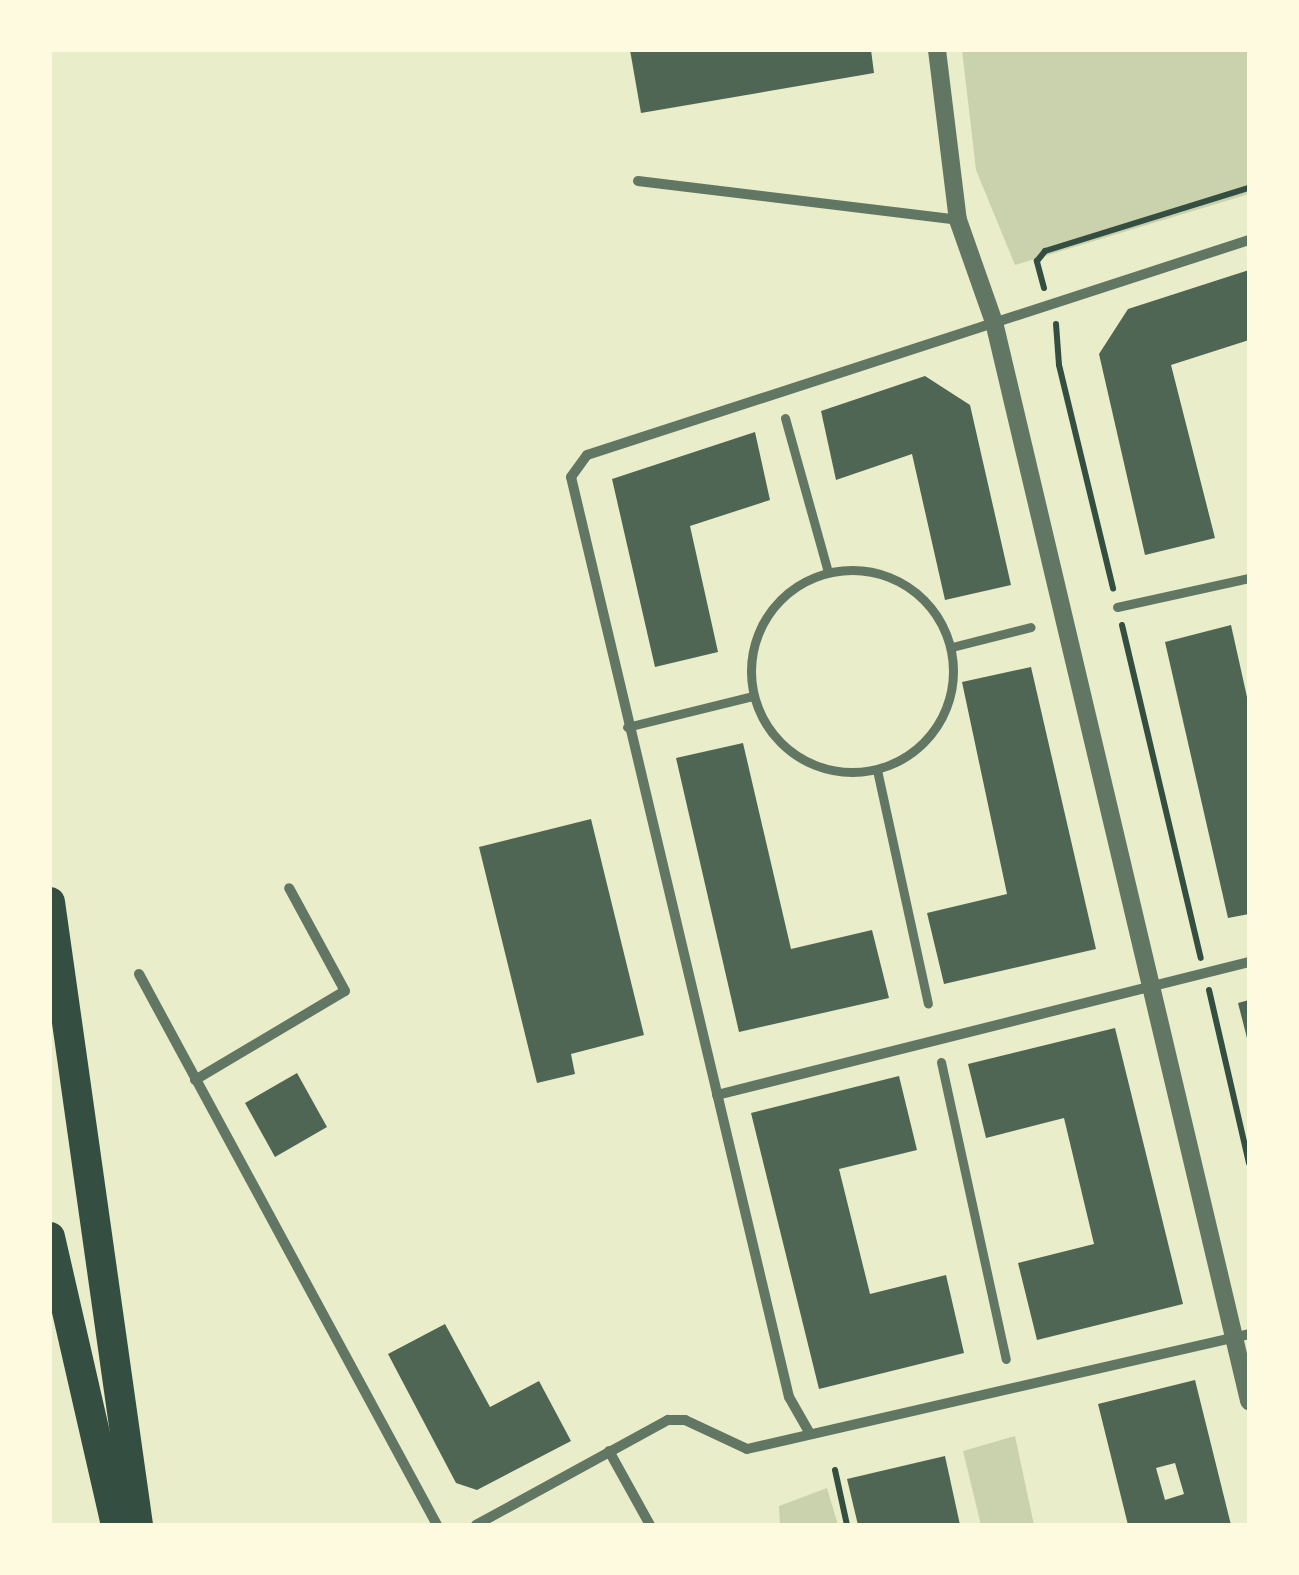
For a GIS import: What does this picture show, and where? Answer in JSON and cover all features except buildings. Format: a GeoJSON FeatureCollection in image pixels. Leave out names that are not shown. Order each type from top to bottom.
{"type":"FeatureCollection","features":[{"type":"Feature","properties":{"kind":"highway"},"geometry":{"type":"LineString","coordinates":[[50,902],[138,1525]]}},
{"type":"Feature","properties":{"kind":"highway"},"geometry":{"type":"LineString","coordinates":[[50,1238],[116,1525]]}},
{"type":"Feature","properties":{"kind":"street"},"geometry":{"type":"LineString","coordinates":[[937,50],[958,220],[994,322],[1241,1336],[1249,1400]]}},
{"type":"Feature","properties":{"kind":"street"},"geometry":{"type":"LineString","coordinates":[[638,181],[958,220]]}},
{"type":"Feature","properties":{"kind":"street"},"geometry":{"type":"LineString","coordinates":[[809,1432],[789,1397],[627,727],[571,477],[588,456],[1249,240]]}},
{"type":"Feature","properties":{"kind":"street"},"geometry":{"type":"LineString","coordinates":[[785,418],[828,572]]}},
{"type":"Feature","properties":{"kind":"street"},"geometry":{"type":"LineString","coordinates":[[828,572],[891,577],[929,605],[952,647],[946,710],[918,747],[876,770],[845,773],[786,749],[754,696],[751,664],[774,606],[828,572]]}},
{"type":"Feature","properties":{"kind":"street"},"geometry":{"type":"LineString","coordinates":[[1118,607],[1249,578]]}},
{"type":"Feature","properties":{"kind":"street"},"geometry":{"type":"LineString","coordinates":[[952,647],[1031,627]]}},
{"type":"Feature","properties":{"kind":"street"},"geometry":{"type":"LineString","coordinates":[[627,727],[754,696]]}},
{"type":"Feature","properties":{"kind":"street"},"geometry":{"type":"LineString","coordinates":[[876,770],[928,1004]]}},
{"type":"Feature","properties":{"kind":"street"},"geometry":{"type":"LineString","coordinates":[[194,1080],[346,992],[289,888]]}},
{"type":"Feature","properties":{"kind":"street"},"geometry":{"type":"LineString","coordinates":[[717,1095],[1249,962]]}},
{"type":"Feature","properties":{"kind":"street"},"geometry":{"type":"LineString","coordinates":[[139,974],[438,1525]]}},
{"type":"Feature","properties":{"kind":"street"},"geometry":{"type":"LineString","coordinates":[[941,1062],[1006,1360]]}},
{"type":"Feature","properties":{"kind":"street"},"geometry":{"type":"LineString","coordinates":[[476,1525],[668,1420],[685,1420],[747,1449],[1241,1336]]}},
{"type":"Feature","properties":{"kind":"street"},"geometry":{"type":"LineString","coordinates":[[608,1451],[650,1525]]}},
{"type":"Feature","properties":{"kind":"path"},"geometry":{"type":"LineString","coordinates":[[1249,188],[1045,251],[1037,268],[1049,304],[1249,1163]]}},
{"type":"Feature","properties":{"kind":"path"},"geometry":{"type":"LineString","coordinates":[[835,1470],[847,1525]]}},
{"type":"Feature","properties":{"kind":"green space"},"geometry":{"type":"Polygon","coordinates":[[[962,50],[1249,50],[1249,194],[1015,265],[976,170],[962,50]]]}},
{"type":"Feature","properties":{"kind":"green space"},"geometry":{"type":"Polygon","coordinates":[[[1015,1436],[1034,1525],[981,1525],[963,1451],[1015,1436]]]}},
{"type":"Feature","properties":{"kind":"green space"},"geometry":{"type":"Polygon","coordinates":[[[827,1488],[838,1525],[780,1525],[779,1506],[827,1488]]]}}]}
